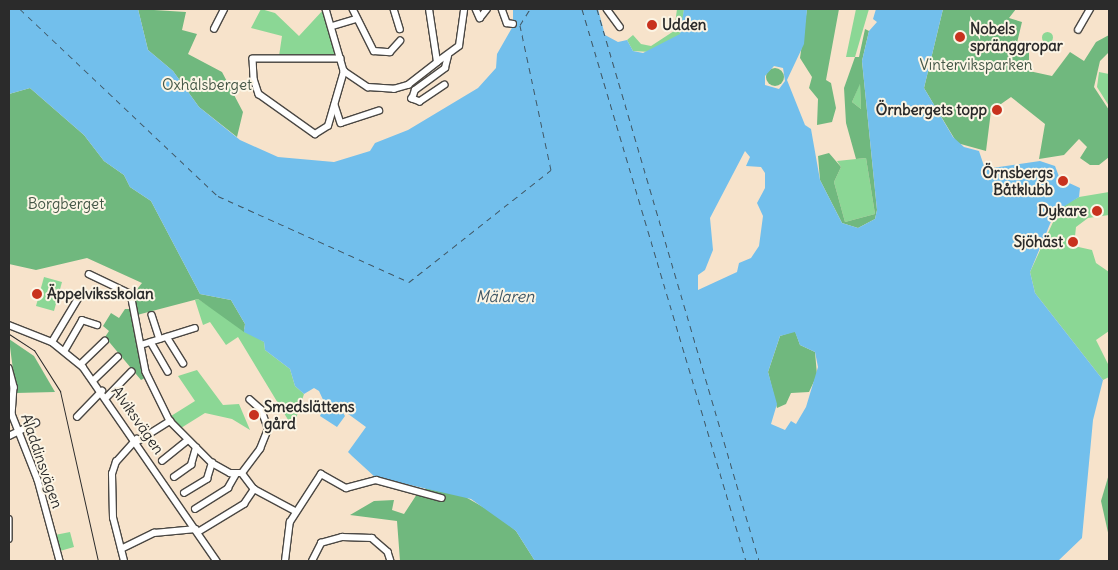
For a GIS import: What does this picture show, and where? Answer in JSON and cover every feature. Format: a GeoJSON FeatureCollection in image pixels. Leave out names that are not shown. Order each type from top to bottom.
{"type":"FeatureCollection","features":[{"type":"Feature","properties":{"kind":"street"},"geometry":{"type":"LineString","coordinates":[[214,29],[224,9]]}},
{"type":"Feature","properties":{"kind":"street"},"geometry":{"type":"LineString","coordinates":[[326,9],[333,26],[341,58],[344,71],[326,129],[310,133],[259,94],[253,58],[341,58]]}},
{"type":"Feature","properties":{"kind":"street"},"geometry":{"type":"LineString","coordinates":[[353,9],[356,19],[374,51],[390,52],[400,41]]}},
{"type":"Feature","properties":{"kind":"street"},"geometry":{"type":"LineString","coordinates":[[394,9],[400,29]]}},
{"type":"Feature","properties":{"kind":"street"},"geometry":{"type":"LineString","coordinates":[[429,9],[437,62]]}},
{"type":"Feature","properties":{"kind":"street"},"geometry":{"type":"LineString","coordinates":[[344,71],[368,87],[394,90],[408,85],[459,46],[464,9]]}},
{"type":"Feature","properties":{"kind":"street"},"geometry":{"type":"LineString","coordinates":[[476,9],[480,18],[487,9]]}},
{"type":"Feature","properties":{"kind":"street"},"geometry":{"type":"LineString","coordinates":[[502,9],[507,23],[513,24]]}},
{"type":"Feature","properties":{"kind":"street"},"geometry":{"type":"LineString","coordinates":[[607,9],[620,27]]}},
{"type":"Feature","properties":{"kind":"street"},"geometry":{"type":"LineString","coordinates":[[1078,30],[1090,9]]}},
{"type":"Feature","properties":{"kind":"street"},"geometry":{"type":"LineString","coordinates":[[333,26],[356,19]]}},
{"type":"Feature","properties":{"kind":"street"},"geometry":{"type":"LineString","coordinates":[[445,85],[420,102],[412,99],[415,90],[445,68],[448,56]]}},
{"type":"Feature","properties":{"kind":"street"},"geometry":{"type":"LineString","coordinates":[[335,103],[341,123],[379,112]]}},
{"type":"Feature","properties":{"kind":"street"},"geometry":{"type":"LineString","coordinates":[[89,274],[131,294],[144,344],[146,372],[170,421],[212,463],[239,473],[254,488],[296,511]]}},
{"type":"Feature","properties":{"kind":"street"},"geometry":{"type":"LineString","coordinates":[[52,342],[79,297]]}},
{"type":"Feature","properties":{"kind":"street"},"geometry":{"type":"LineString","coordinates":[[152,315],[160,339]]}},
{"type":"Feature","properties":{"kind":"street"},"geometry":{"type":"LineString","coordinates":[[65,350],[82,320],[97,325]]}},
{"type":"Feature","properties":{"kind":"street","name":"Alviksvägen"},"geometry":{"type":"LineString","coordinates":[[9,325],[52,342],[81,364],[137,440],[217,561]]}},
{"type":"Feature","properties":{"kind":"street"},"geometry":{"type":"LineString","coordinates":[[144,344],[195,328]]}},
{"type":"Feature","properties":{"kind":"street"},"geometry":{"type":"LineString","coordinates":[[167,337],[183,363]]}},
{"type":"Feature","properties":{"kind":"street"},"geometry":{"type":"LineString","coordinates":[[81,364],[105,341]]}},
{"type":"Feature","properties":{"kind":"street"},"geometry":{"type":"LineString","coordinates":[[151,342],[168,371]]}},
{"type":"Feature","properties":{"kind":"street"},"geometry":{"type":"LineString","coordinates":[[94,380],[118,357]]}},
{"type":"Feature","properties":{"kind":"street","name":"Aladdinsvägen"},"geometry":{"type":"LineString","coordinates":[[9,368],[16,428],[38,480],[60,561]]}},
{"type":"Feature","properties":{"kind":"street"},"geometry":{"type":"LineString","coordinates":[[107,397],[131,372]]}},
{"type":"Feature","properties":{"kind":"street"},"geometry":{"type":"LineString","coordinates":[[77,417],[102,391]]}},
{"type":"Feature","properties":{"kind":"street"},"geometry":{"type":"LineString","coordinates":[[195,509],[228,488],[260,449],[268,429],[260,410],[250,400]]}},
{"type":"Feature","properties":{"kind":"street"},"geometry":{"type":"LineString","coordinates":[[124,561],[110,496],[112,474],[116,462],[137,440],[170,421]]}},
{"type":"Feature","properties":{"kind":"street"},"geometry":{"type":"LineString","coordinates":[[9,436],[16,428],[36,423]]}},
{"type":"Feature","properties":{"kind":"street"},"geometry":{"type":"LineString","coordinates":[[162,461],[188,440]]}},
{"type":"Feature","properties":{"kind":"street"},"geometry":{"type":"LineString","coordinates":[[174,477],[193,462],[196,448]]}},
{"type":"Feature","properties":{"kind":"street"},"geometry":{"type":"LineString","coordinates":[[184,493],[207,479],[212,463]]}},
{"type":"Feature","properties":{"kind":"street"},"geometry":{"type":"LineString","coordinates":[[285,561],[287,529],[296,511],[321,474],[346,488],[376,480],[442,498]]}},
{"type":"Feature","properties":{"kind":"street"},"geometry":{"type":"LineString","coordinates":[[121,549],[154,533],[197,530],[244,504],[254,488]]}},
{"type":"Feature","properties":{"kind":"street"},"geometry":{"type":"LineString","coordinates":[[9,519],[9,539]]}},
{"type":"Feature","properties":{"kind":"street"},"geometry":{"type":"LineString","coordinates":[[312,561],[321,543],[342,536],[372,538],[385,548],[391,561]]}},
{"type":"Feature","properties":{"kind":"green space","name":"Oxhålsberget"},"geometry":{"type":"Polygon","coordinates":[[[138,9],[186,12],[182,30],[197,34],[188,54],[222,72],[243,112],[237,137],[199,107],[173,71],[148,50],[138,9]]]}},
{"type":"Feature","properties":{"kind":"green space"},"geometry":{"type":"Polygon","coordinates":[[[261,9],[275,13],[299,36],[324,9],[338,55],[279,56],[282,36],[251,28],[261,9]]]}},
{"type":"Feature","properties":{"kind":"green space"},"geometry":{"type":"Polygon","coordinates":[[[677,9],[684,9],[681,34],[651,52],[633,51],[627,40],[633,35],[641,44],[651,46],[674,31],[677,9]]]}},
{"type":"Feature","properties":{"kind":"green space"},"geometry":{"type":"Polygon","coordinates":[[[807,9],[839,9],[826,80],[831,83],[836,108],[832,122],[817,125],[818,99],[809,88],[812,77],[800,58],[807,9]]]}},
{"type":"Feature","properties":{"kind":"green space"},"geometry":{"type":"Polygon","coordinates":[[[856,9],[869,9],[855,57],[846,57],[856,9]]]}},
{"type":"Feature","properties":{"kind":"green space","name":"Vinterviksparken"},"geometry":{"type":"Polygon","coordinates":[[[943,9],[1016,9],[1009,18],[1022,22],[1016,47],[1029,50],[1029,71],[1052,76],[1070,52],[1084,61],[1096,42],[1109,35],[1109,52],[1100,61],[1094,87],[1109,110],[1109,157],[1099,165],[1090,165],[1080,158],[1087,147],[1079,139],[1064,155],[1039,159],[1045,124],[1011,97],[991,111],[986,151],[957,143],[924,88],[943,9]]]}},
{"type":"Feature","properties":{"kind":"green space"},"geometry":{"type":"Polygon","coordinates":[[[865,29],[869,31],[862,61],[877,210],[875,219],[858,228],[842,223],[820,180],[818,156],[829,153],[841,167],[834,182],[845,222],[875,214],[866,158],[856,159],[846,123],[844,88],[855,57],[859,57],[865,29]],[[860,84],[852,102],[861,109],[860,84]]]}},
{"type":"Feature","properties":{"kind":"green space"},"geometry":{"type":"Polygon","coordinates":[[[1047,31],[1053,37],[1047,43],[1041,37],[1047,31]]]}},
{"type":"Feature","properties":{"kind":"green space"},"geometry":{"type":"Polygon","coordinates":[[[775,68],[781,71],[784,77],[781,83],[775,86],[769,83],[766,77],[769,71],[775,68]]]}},
{"type":"Feature","properties":{"kind":"green space"},"geometry":{"type":"Polygon","coordinates":[[[1099,72],[1109,74],[1109,106],[1097,87],[1099,72]]]}},
{"type":"Feature","properties":{"kind":"green space"},"geometry":{"type":"Polygon","coordinates":[[[860,83],[861,109],[852,102],[860,83]]]}},
{"type":"Feature","properties":{"kind":"green space","name":"Borgberget"},"geometry":{"type":"Polygon","coordinates":[[[30,88],[84,135],[104,161],[124,175],[130,187],[151,201],[200,294],[231,300],[245,324],[244,332],[198,299],[137,315],[134,293],[142,283],[87,258],[36,270],[9,264],[9,94],[30,88]]]}},
{"type":"Feature","properties":{"kind":"green space"},"geometry":{"type":"Polygon","coordinates":[[[866,158],[875,214],[845,222],[834,182],[841,167],[837,161],[866,158]]]}},
{"type":"Feature","properties":{"kind":"green space"},"geometry":{"type":"Polygon","coordinates":[[[1109,192],[1109,215],[1088,218],[1076,227],[1074,246],[1092,250],[1096,263],[1109,272],[1109,331],[1096,340],[1109,366],[1109,377],[1103,380],[1035,293],[1030,272],[1060,207],[1079,197],[1109,192]]]}},
{"type":"Feature","properties":{"kind":"green space"},"geometry":{"type":"Polygon","coordinates":[[[44,277],[62,282],[54,311],[36,306],[44,277]]]}},
{"type":"Feature","properties":{"kind":"green space"},"geometry":{"type":"Polygon","coordinates":[[[198,299],[264,342],[265,350],[290,369],[295,386],[304,394],[293,428],[238,337],[226,345],[210,322],[203,325],[195,300],[198,299]]]}},
{"type":"Feature","properties":{"kind":"green space"},"geometry":{"type":"Polygon","coordinates":[[[125,309],[130,309],[142,346],[145,378],[141,380],[105,337],[109,331],[103,326],[111,313],[119,318],[125,309]]]}},
{"type":"Feature","properties":{"kind":"green space"},"geometry":{"type":"Polygon","coordinates":[[[795,331],[800,345],[815,352],[817,375],[809,392],[791,393],[786,404],[777,408],[768,372],[780,336],[795,331]]]}},
{"type":"Feature","properties":{"kind":"green space"},"geometry":{"type":"Polygon","coordinates":[[[9,339],[34,356],[55,392],[16,393],[9,339]]]}},
{"type":"Feature","properties":{"kind":"green space"},"geometry":{"type":"Polygon","coordinates":[[[197,370],[223,405],[239,404],[250,430],[232,419],[205,413],[181,428],[171,416],[195,401],[178,376],[197,370]]]}},
{"type":"Feature","properties":{"kind":"green space"},"geometry":{"type":"Polygon","coordinates":[[[1109,474],[1109,537],[1101,501],[1109,474]]]}},
{"type":"Feature","properties":{"kind":"green space"},"geometry":{"type":"Polygon","coordinates":[[[428,487],[462,495],[497,515],[516,531],[535,561],[400,561],[397,521],[350,515],[374,501],[394,500],[392,510],[404,514],[417,494],[428,487]]]}},
{"type":"Feature","properties":{"kind":"green space"},"geometry":{"type":"Polygon","coordinates":[[[70,532],[74,547],[60,551],[55,535],[70,532]]]}},
{"type":"Feature","properties":{"kind":"water","name":"Mälaren"},"geometry":{"type":"Polygon","coordinates":[[[9,9],[138,9],[148,50],[173,71],[199,107],[240,140],[278,157],[334,162],[370,151],[375,143],[408,130],[478,88],[496,68],[497,54],[513,26],[513,9],[598,9],[605,35],[618,42],[627,40],[633,51],[643,53],[680,34],[684,9],[807,9],[804,44],[787,80],[805,125],[811,129],[820,180],[842,223],[858,228],[875,219],[877,210],[862,61],[869,31],[877,22],[873,19],[876,9],[943,9],[924,88],[953,137],[964,147],[979,151],[985,169],[1040,161],[1055,166],[1063,187],[1067,182],[1080,188],[1079,197],[1055,212],[1030,272],[1035,293],[1103,380],[1093,420],[1082,538],[1058,561],[535,561],[516,531],[471,499],[375,477],[348,452],[366,427],[340,408],[345,416],[337,427],[320,416],[325,404],[319,391],[314,388],[304,394],[295,386],[290,369],[265,350],[264,342],[244,332],[245,324],[231,300],[200,294],[151,201],[130,187],[124,175],[104,161],[84,135],[30,88],[9,94],[9,9]],[[774,66],[765,76],[765,85],[779,89],[785,81],[783,68],[774,66]],[[745,151],[710,218],[713,250],[705,270],[698,275],[698,290],[737,272],[739,263],[751,258],[759,246],[763,216],[757,203],[765,188],[765,173],[761,167],[746,166],[750,157],[745,151]],[[795,332],[780,336],[768,372],[777,404],[771,424],[785,430],[791,421],[796,424],[806,407],[818,367],[815,352],[800,345],[795,332]]]}},
{"type":"Feature","properties":{"kind":"ferry route"},"geometry":{"type":"LineString","coordinates":[[20,9],[218,196],[409,282],[551,170],[520,25],[530,9]]}},
{"type":"Feature","properties":{"kind":"ferry route"},"geometry":{"type":"LineString","coordinates":[[582,9],[746,561]]}},
{"type":"Feature","properties":{"kind":"ferry route"},"geometry":{"type":"LineString","coordinates":[[597,9],[759,561]]}},
{"type":"Feature","properties":{"kind":"tram line"},"geometry":{"type":"LineString","coordinates":[[9,334],[34,350],[60,391],[98,561]]}},
{"type":"Feature","properties":{"kind":"place","name":"Udden"},"geometry":{"type":"Point","coordinates":[652,25]}},
{"type":"Feature","properties":{"kind":"place","name":"Nobels spränggropar"},"geometry":{"type":"Point","coordinates":[960,37]}},
{"type":"Feature","properties":{"kind":"place","name":"Örnbergets topp"},"geometry":{"type":"Point","coordinates":[997,110]}},
{"type":"Feature","properties":{"kind":"place","name":"Örnsbergs Båtklubb"},"geometry":{"type":"Point","coordinates":[1063,181]}},
{"type":"Feature","properties":{"kind":"place","name":"Dykare"},"geometry":{"type":"Point","coordinates":[1097,211]}},
{"type":"Feature","properties":{"kind":"place","name":"Sjöhäst"},"geometry":{"type":"Point","coordinates":[1073,242]}},
{"type":"Feature","properties":{"kind":"place","name":"Äppelviksskolan"},"geometry":{"type":"Point","coordinates":[37,294]}},
{"type":"Feature","properties":{"kind":"place","name":"Smedslättens gård"},"geometry":{"type":"Point","coordinates":[254,415]}}]}
